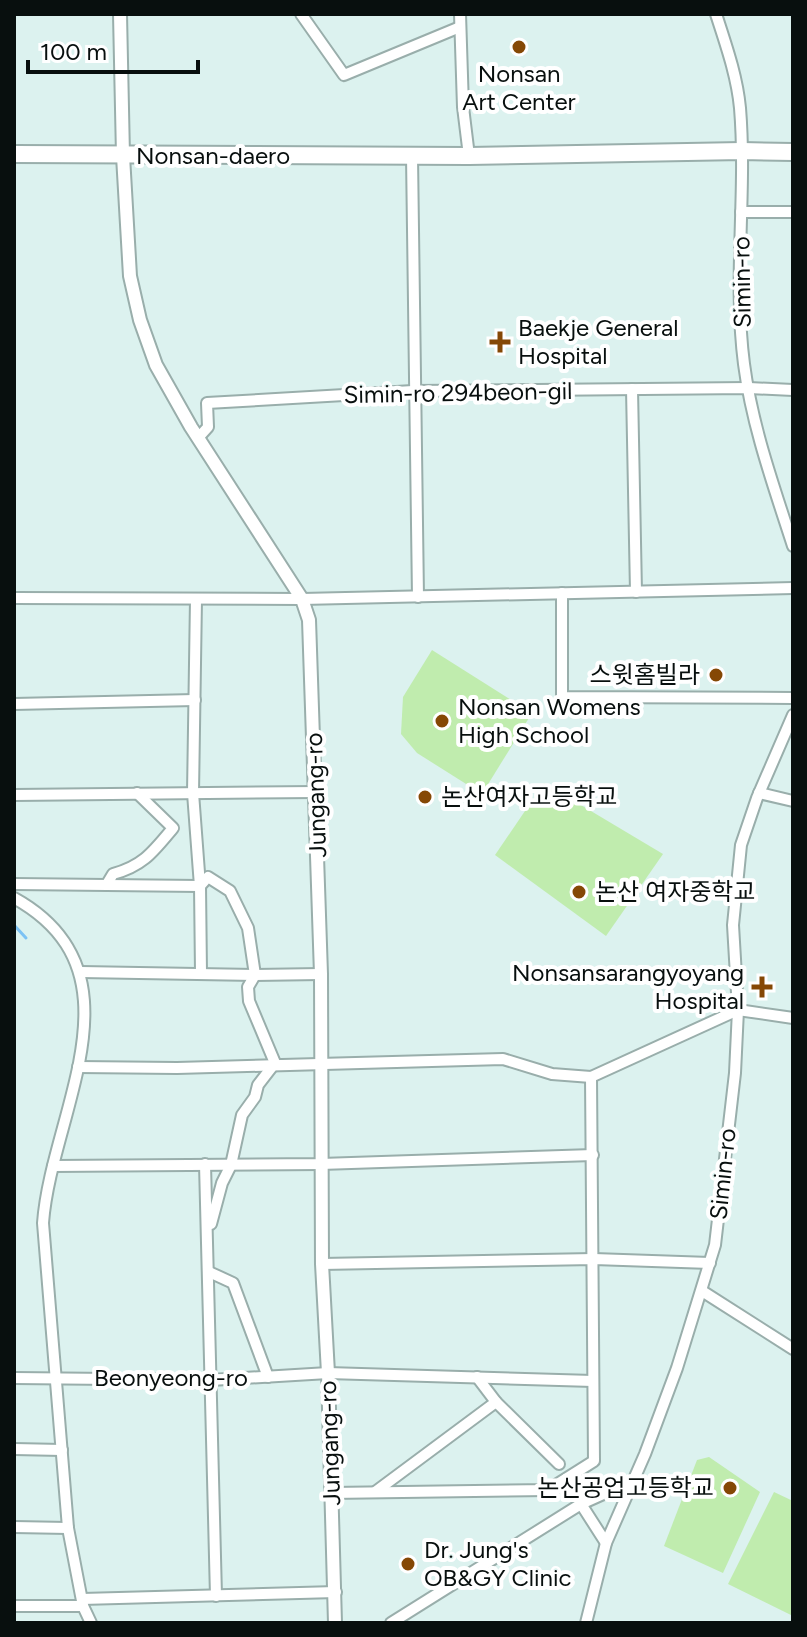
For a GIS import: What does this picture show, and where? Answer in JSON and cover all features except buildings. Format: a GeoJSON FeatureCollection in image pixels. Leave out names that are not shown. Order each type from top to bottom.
{"type":"FeatureCollection","features":[{"type":"Feature","properties":{"kind":"main road","name":"Nonsan-daero"},"geometry":{"type":"LineString","coordinates":[[742,151],[761,144],[793,143]]}},
{"type":"Feature","properties":{"kind":"main road","name":"Nonsan-daero"},"geometry":{"type":"LineString","coordinates":[[14,154],[469,156],[793,152]]}},
{"type":"Feature","properties":{"kind":"street","name":"Jungang-ro"},"geometry":{"type":"LineString","coordinates":[[120,14],[123,156],[130,276],[140,320],[156,365],[198,438],[302,599],[309,620],[321,974],[322,1264],[335,1623]]}},
{"type":"Feature","properties":{"kind":"street"},"geometry":{"type":"LineString","coordinates":[[301,14],[344,75],[460,27]]}},
{"type":"Feature","properties":{"kind":"street"},"geometry":{"type":"LineString","coordinates":[[460,14],[463,107],[469,156]]}},
{"type":"Feature","properties":{"kind":"street","name":"Simin-ro"},"geometry":{"type":"LineString","coordinates":[[716,14],[732,65],[740,106],[740,311],[744,364],[769,471],[793,546]]}},
{"type":"Feature","properties":{"kind":"street"},"geometry":{"type":"LineString","coordinates":[[412,156],[418,597]]}},
{"type":"Feature","properties":{"kind":"street"},"geometry":{"type":"LineString","coordinates":[[741,212],[793,212]]}},
{"type":"Feature","properties":{"kind":"street"},"geometry":{"type":"LineString","coordinates":[[632,389],[636,592]]}},
{"type":"Feature","properties":{"kind":"street","name":"Simin-ro 294beon-gil"},"geometry":{"type":"LineString","coordinates":[[198,438],[208,427],[207,403],[413,391],[793,390]]}},
{"type":"Feature","properties":{"kind":"street"},"geometry":{"type":"LineString","coordinates":[[14,598],[302,599],[793,588]]}},
{"type":"Feature","properties":{"kind":"street"},"geometry":{"type":"LineString","coordinates":[[562,593],[562,697],[793,698]]}},
{"type":"Feature","properties":{"kind":"street"},"geometry":{"type":"LineString","coordinates":[[196,599],[193,793],[200,886],[201,973]]}},
{"type":"Feature","properties":{"kind":"street"},"geometry":{"type":"LineString","coordinates":[[14,704],[195,700]]}},
{"type":"Feature","properties":{"kind":"street","name":"Simin-ro"},"geometry":{"type":"LineString","coordinates":[[586,1623],[606,1543],[630,1482],[645,1454],[710,1263],[720,1207],[735,1073],[738,1010],[733,925],[741,845],[759,793],[793,715]]}},
{"type":"Feature","properties":{"kind":"street"},"geometry":{"type":"LineString","coordinates":[[14,795],[317,792]]}},
{"type":"Feature","properties":{"kind":"street"},"geometry":{"type":"LineString","coordinates":[[107,884],[113,874],[132,869],[150,856],[173,828],[137,793]]}},
{"type":"Feature","properties":{"kind":"street"},"geometry":{"type":"LineString","coordinates":[[759,793],[793,801]]}},
{"type":"Feature","properties":{"kind":"street"},"geometry":{"type":"LineString","coordinates":[[14,884],[200,886],[208,877],[230,891],[248,928],[255,975],[248,987],[249,1001],[275,1063]]}},
{"type":"Feature","properties":{"kind":"street"},"geometry":{"type":"LineString","coordinates":[[14,898],[36,910],[63,941],[81,972],[86,1006],[78,1067],[45,1191],[43,1223],[68,1528],[82,1602],[91,1623]]}},
{"type":"Feature","properties":{"kind":"street"},"geometry":{"type":"LineString","coordinates":[[81,972],[321,974]]}},
{"type":"Feature","properties":{"kind":"street"},"geometry":{"type":"LineString","coordinates":[[78,1067],[177,1068],[503,1059],[552,1074],[591,1077],[738,1010],[793,1018]]}},
{"type":"Feature","properties":{"kind":"street"},"geometry":{"type":"LineString","coordinates":[[207,1237],[222,1183],[231,1165],[242,1115],[255,1097],[258,1085],[275,1063]]}},
{"type":"Feature","properties":{"kind":"street"},"geometry":{"type":"LineString","coordinates":[[331,1493],[548,1490],[594,1461],[591,1077]]}},
{"type":"Feature","properties":{"kind":"street"},"geometry":{"type":"LineString","coordinates":[[53,1166],[321,1164],[593,1155]]}},
{"type":"Feature","properties":{"kind":"street"},"geometry":{"type":"LineString","coordinates":[[205,1164],[216,1596]]}},
{"type":"Feature","properties":{"kind":"street"},"geometry":{"type":"LineString","coordinates":[[322,1264],[594,1259],[710,1263]]}},
{"type":"Feature","properties":{"kind":"street"},"geometry":{"type":"LineString","coordinates":[[209,1272],[233,1283],[268,1377]]}},
{"type":"Feature","properties":{"kind":"street"},"geometry":{"type":"LineString","coordinates":[[702,1291],[793,1349]]}},
{"type":"Feature","properties":{"kind":"street","name":"Beonyeong-ro"},"geometry":{"type":"LineString","coordinates":[[14,1378],[211,1380],[328,1373],[593,1381]]}},
{"type":"Feature","properties":{"kind":"street"},"geometry":{"type":"LineString","coordinates":[[477,1377],[496,1402],[559,1464]]}},
{"type":"Feature","properties":{"kind":"street"},"geometry":{"type":"LineString","coordinates":[[374,1493],[496,1402]]}},
{"type":"Feature","properties":{"kind":"street"},"geometry":{"type":"LineString","coordinates":[[14,1449],[62,1450]]}},
{"type":"Feature","properties":{"kind":"street"},"geometry":{"type":"LineString","coordinates":[[391,1623],[581,1504],[630,1482]]}},
{"type":"Feature","properties":{"kind":"street"},"geometry":{"type":"LineString","coordinates":[[581,1504],[606,1543]]}},
{"type":"Feature","properties":{"kind":"street"},"geometry":{"type":"LineString","coordinates":[[14,1527],[68,1528]]}},
{"type":"Feature","properties":{"kind":"street"},"geometry":{"type":"LineString","coordinates":[[14,1606],[336,1592]]}},
{"type":"Feature","properties":{"kind":"green space"},"geometry":{"type":"Polygon","coordinates":[[[432,650],[532,713],[482,794],[417,753],[401,734],[403,697],[432,650]]]}},
{"type":"Feature","properties":{"kind":"green space"},"geometry":{"type":"Polygon","coordinates":[[[544,783],[663,854],[606,936],[495,855],[544,783]]]}},
{"type":"Feature","properties":{"kind":"green space"},"geometry":{"type":"Polygon","coordinates":[[[709,1457],[760,1492],[723,1573],[664,1546],[697,1460],[709,1457]]]}},
{"type":"Feature","properties":{"kind":"green space"},"geometry":{"type":"Polygon","coordinates":[[[774,1492],[793,1501],[793,1616],[728,1584],[774,1492]]]}},
{"type":"Feature","properties":{"kind":"waterway"},"geometry":{"type":"LineString","coordinates":[[14,925],[26,938]]}},
{"type":"Feature","properties":{"kind":"place","name":"Nonsan Art Center"},"geometry":{"type":"Point","coordinates":[519,47]}},
{"type":"Feature","properties":{"kind":"place","name":"Baekje General Hospital"},"geometry":{"type":"Point","coordinates":[500,342]}},
{"type":"Feature","properties":{"kind":"place","name":"스윗홈빌라"},"geometry":{"type":"Point","coordinates":[716,675]}},
{"type":"Feature","properties":{"kind":"place","name":"Nonsan Womens High School"},"geometry":{"type":"Point","coordinates":[442,721]}},
{"type":"Feature","properties":{"kind":"place","name":"논산여자고등학교"},"geometry":{"type":"Point","coordinates":[425,797]}},
{"type":"Feature","properties":{"kind":"place","name":"논산 여자중학교"},"geometry":{"type":"Point","coordinates":[579,892]}},
{"type":"Feature","properties":{"kind":"place","name":"Nonsansarangyoyang Hospital"},"geometry":{"type":"Point","coordinates":[762,987]}},
{"type":"Feature","properties":{"kind":"place","name":"논산공업고등학교"},"geometry":{"type":"Point","coordinates":[730,1488]}},
{"type":"Feature","properties":{"kind":"place","name":"Dr. Jung's OB&GY Clinic"},"geometry":{"type":"Point","coordinates":[408,1564]}}]}
